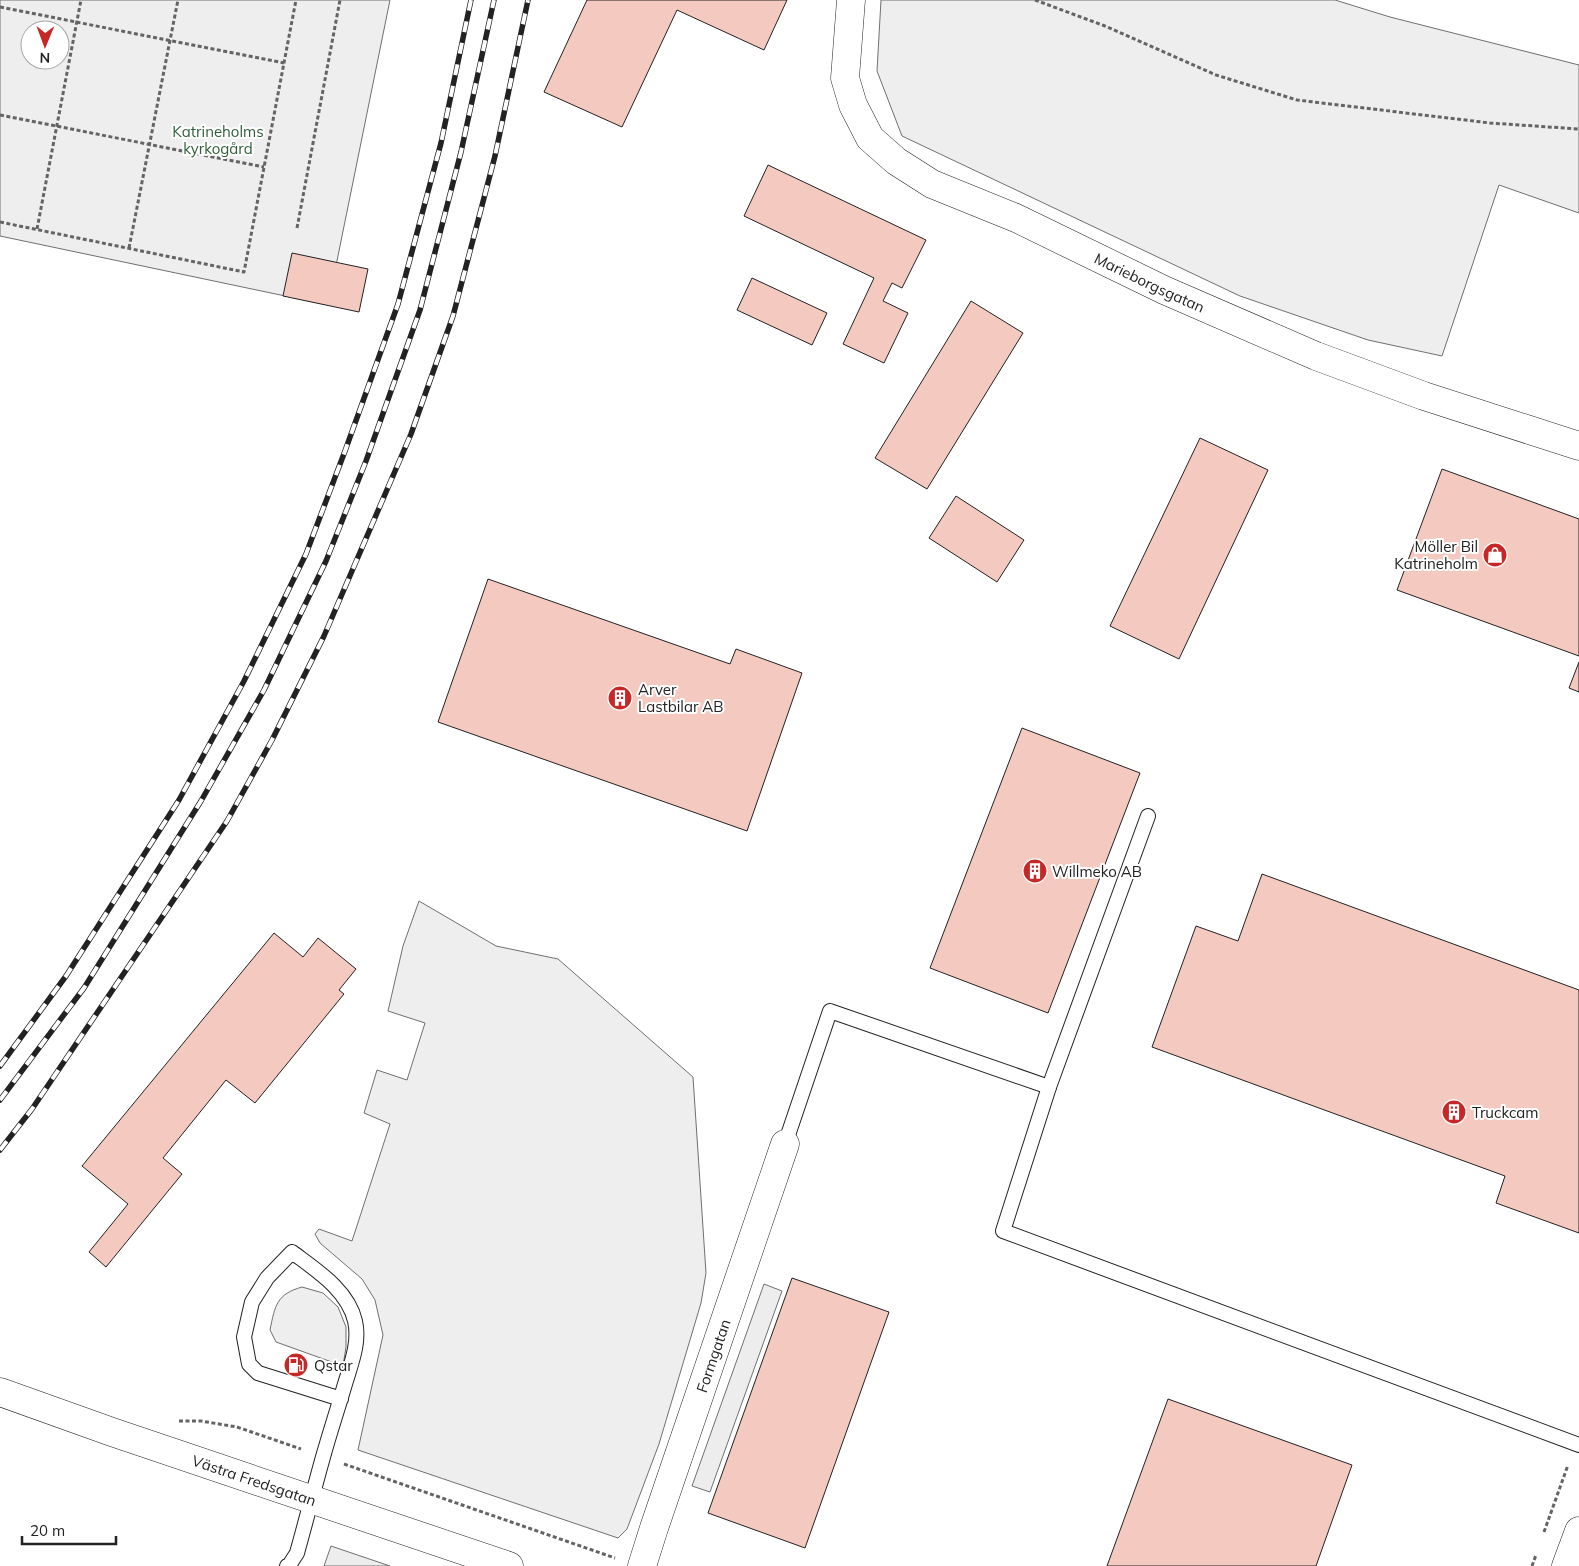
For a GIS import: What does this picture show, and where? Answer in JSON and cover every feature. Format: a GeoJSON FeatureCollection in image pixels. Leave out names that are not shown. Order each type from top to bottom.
{"type":"FeatureCollection","features":[{"type":"Feature","properties":{"kind":"street","name":"Marieborgsgatan"},"geometry":{"type":"LineString","coordinates":[[851,0],[845,78],[852,105],[870,138],[896,161],[932,184],[1016,218],[1164,290],[1316,356],[1424,396],[1579,446]]}},
{"type":"Feature","properties":{"kind":"street","name":"Formgatan"},"geometry":{"type":"LineString","coordinates":[[642,1566],[785,1144]]}},
{"type":"Feature","properties":{"kind":"street","name":"Västra Fredsgatan"},"geometry":{"type":"LineString","coordinates":[[0,1392],[121,1435],[509,1566]]}},
{"type":"Feature","properties":{"kind":"street"},"geometry":{"type":"LineString","coordinates":[[1566,1566],[1579,1531]]}},
{"type":"Feature","properties":{"kind":"lane"},"geometry":{"type":"LineString","coordinates":[[1148,816],[1048,1087],[1003,1231],[1577,1444]]}},
{"type":"Feature","properties":{"kind":"lane"},"geometry":{"type":"LineString","coordinates":[[785,1144],[830,1011],[1048,1087]]}},
{"type":"Feature","properties":{"kind":"lane"},"geometry":{"type":"LineString","coordinates":[[287,1566],[297,1552],[323,1457],[341,1399],[355,1353],[357,1335],[355,1320],[346,1299],[321,1274],[292,1252],[267,1278],[252,1302],[244,1336],[249,1364],[258,1373],[341,1399]]}},
{"type":"Feature","properties":{"kind":"path"},"geometry":{"type":"LineString","coordinates":[[37,229],[81,0]]}},
{"type":"Feature","properties":{"kind":"path"},"geometry":{"type":"LineString","coordinates":[[129,248],[178,0]]}},
{"type":"Feature","properties":{"kind":"path"},"geometry":{"type":"LineString","coordinates":[[0,222],[244,272],[296,0]]}},
{"type":"Feature","properties":{"kind":"path"},"geometry":{"type":"LineString","coordinates":[[297,228],[340,0]]}},
{"type":"Feature","properties":{"kind":"path"},"geometry":{"type":"LineString","coordinates":[[1035,0],[1105,26],[1216,75],[1297,100],[1490,123],[1579,129]]}},
{"type":"Feature","properties":{"kind":"path"},"geometry":{"type":"LineString","coordinates":[[0,7],[284,63]]}},
{"type":"Feature","properties":{"kind":"path"},"geometry":{"type":"LineString","coordinates":[[0,115],[264,167]]}},
{"type":"Feature","properties":{"kind":"path"},"geometry":{"type":"LineString","coordinates":[[1541,1540],[1577,1444]]}},
{"type":"Feature","properties":{"kind":"path"},"geometry":{"type":"LineString","coordinates":[[1532,1566],[1538,1548]]}},
{"type":"Feature","properties":{"kind":"green space","name":"Katrineholms kyrkogård"},"geometry":{"type":"Polygon","coordinates":[[[0,0],[390,0],[328,305],[0,236],[0,0]]]}},
{"type":"Feature","properties":{"kind":"green space"},"geometry":{"type":"Polygon","coordinates":[[[881,0],[1335,0],[1390,17],[1579,65],[1579,213],[1499,185],[1442,356],[1368,340],[1240,296],[902,136],[877,71],[881,0]]]}},
{"type":"Feature","properties":{"kind":"green space"},"geometry":{"type":"Polygon","coordinates":[[[419,901],[496,946],[558,959],[693,1077],[706,1273],[701,1303],[659,1444],[627,1529],[618,1538],[358,1450],[383,1335],[375,1300],[362,1279],[320,1243],[315,1234],[319,1229],[352,1241],[390,1124],[364,1113],[377,1070],[407,1080],[425,1023],[388,1011],[403,946],[419,901]]]}},
{"type":"Feature","properties":{"kind":"green space"},"geometry":{"type":"Polygon","coordinates":[[[302,1287],[323,1293],[338,1307],[346,1327],[346,1347],[343,1366],[276,1342],[270,1330],[278,1302],[287,1293],[302,1287]]]}},
{"type":"Feature","properties":{"kind":"shaded area"},"geometry":{"type":"Polygon","coordinates":[[[764,1284],[782,1291],[710,1492],[692,1486],[764,1284]]]}},
{"type":"Feature","properties":{"kind":"shaded area"},"geometry":{"type":"Polygon","coordinates":[[[331,1546],[390,1566],[324,1566],[331,1546]]]}},
{"type":"Feature","properties":{"kind":"building"},"geometry":{"type":"Polygon","coordinates":[[[587,0],[787,0],[764,50],[677,10],[622,127],[544,92],[587,0]]]}},
{"type":"Feature","properties":{"kind":"building"},"geometry":{"type":"Polygon","coordinates":[[[768,165],[926,240],[902,288],[892,283],[883,301],[908,313],[884,363],[843,344],[874,278],[744,216],[768,165]]]}},
{"type":"Feature","properties":{"kind":"building"},"geometry":{"type":"Polygon","coordinates":[[[292,253],[368,269],[359,312],[283,296],[292,253]]]}},
{"type":"Feature","properties":{"kind":"building"},"geometry":{"type":"Polygon","coordinates":[[[752,278],[827,313],[812,345],[737,310],[752,278]]]}},
{"type":"Feature","properties":{"kind":"building"},"geometry":{"type":"Polygon","coordinates":[[[971,301],[1023,333],[927,489],[875,458],[971,301]]]}},
{"type":"Feature","properties":{"kind":"building"},"geometry":{"type":"Polygon","coordinates":[[[1200,438],[1268,470],[1179,659],[1110,626],[1200,438]]]}},
{"type":"Feature","properties":{"kind":"building","name":"Möller Bil Katrineholm"},"geometry":{"type":"Polygon","coordinates":[[[1442,469],[1579,519],[1579,656],[1397,590],[1442,469]]]}},
{"type":"Feature","properties":{"kind":"building"},"geometry":{"type":"Polygon","coordinates":[[[956,496],[1024,540],[997,582],[929,538],[956,496]]]}},
{"type":"Feature","properties":{"kind":"building","name":"Arver Lastbilar AB"},"geometry":{"type":"Polygon","coordinates":[[[488,579],[730,664],[736,649],[802,673],[747,831],[438,722],[488,579]]]}},
{"type":"Feature","properties":{"kind":"building"},"geometry":{"type":"Polygon","coordinates":[[[1579,662],[1579,692],[1569,688],[1579,662]]]}},
{"type":"Feature","properties":{"kind":"building","name":"Willmeko AB"},"geometry":{"type":"Polygon","coordinates":[[[1022,728],[1140,773],[1048,1013],[930,968],[1022,728]]]}},
{"type":"Feature","properties":{"kind":"building","name":"Truckcam"},"geometry":{"type":"Polygon","coordinates":[[[1262,874],[1579,990],[1579,1233],[1496,1203],[1505,1176],[1152,1047],[1196,926],[1238,941],[1262,874]]]}},
{"type":"Feature","properties":{"kind":"building"},"geometry":{"type":"Polygon","coordinates":[[[274,933],[303,957],[318,938],[356,969],[339,990],[344,994],[255,1103],[226,1080],[163,1158],[182,1174],[106,1267],[89,1252],[128,1204],[82,1166],[274,933]]]}},
{"type":"Feature","properties":{"kind":"building"},"geometry":{"type":"Polygon","coordinates":[[[792,1278],[889,1312],[805,1548],[708,1513],[792,1278]]]}},
{"type":"Feature","properties":{"kind":"building"},"geometry":{"type":"Polygon","coordinates":[[[1168,1399],[1352,1465],[1316,1566],[1107,1566],[1168,1399]]]}},
{"type":"Feature","properties":{"kind":"railway"},"geometry":{"type":"LineString","coordinates":[[0,1066],[66,976],[179,800],[244,681],[306,554],[398,304],[441,143],[471,0]]}},
{"type":"Feature","properties":{"kind":"railway"},"geometry":{"type":"LineString","coordinates":[[0,1100],[84,988],[201,801],[264,690],[326,561],[366,461],[420,310],[461,152],[494,0]]}},
{"type":"Feature","properties":{"kind":"railway"},"geometry":{"type":"LineString","coordinates":[[0,1150],[32,1109],[227,821],[272,740],[324,636],[411,434],[453,316],[495,156],[528,0]]}},
{"type":"Feature","properties":{"kind":"place","name":"Möller Bil Katrineholm"},"geometry":{"type":"Point","coordinates":[1495,555]}},
{"type":"Feature","properties":{"kind":"place","name":"Arver Lastbilar AB"},"geometry":{"type":"Point","coordinates":[620,698]}},
{"type":"Feature","properties":{"kind":"place","name":"Willmeko AB"},"geometry":{"type":"Point","coordinates":[1035,871]}},
{"type":"Feature","properties":{"kind":"place","name":"Truckcam"},"geometry":{"type":"Point","coordinates":[1454,1112]}},
{"type":"Feature","properties":{"kind":"place","name":"Qstar"},"geometry":{"type":"Point","coordinates":[296,1365]}}]}
